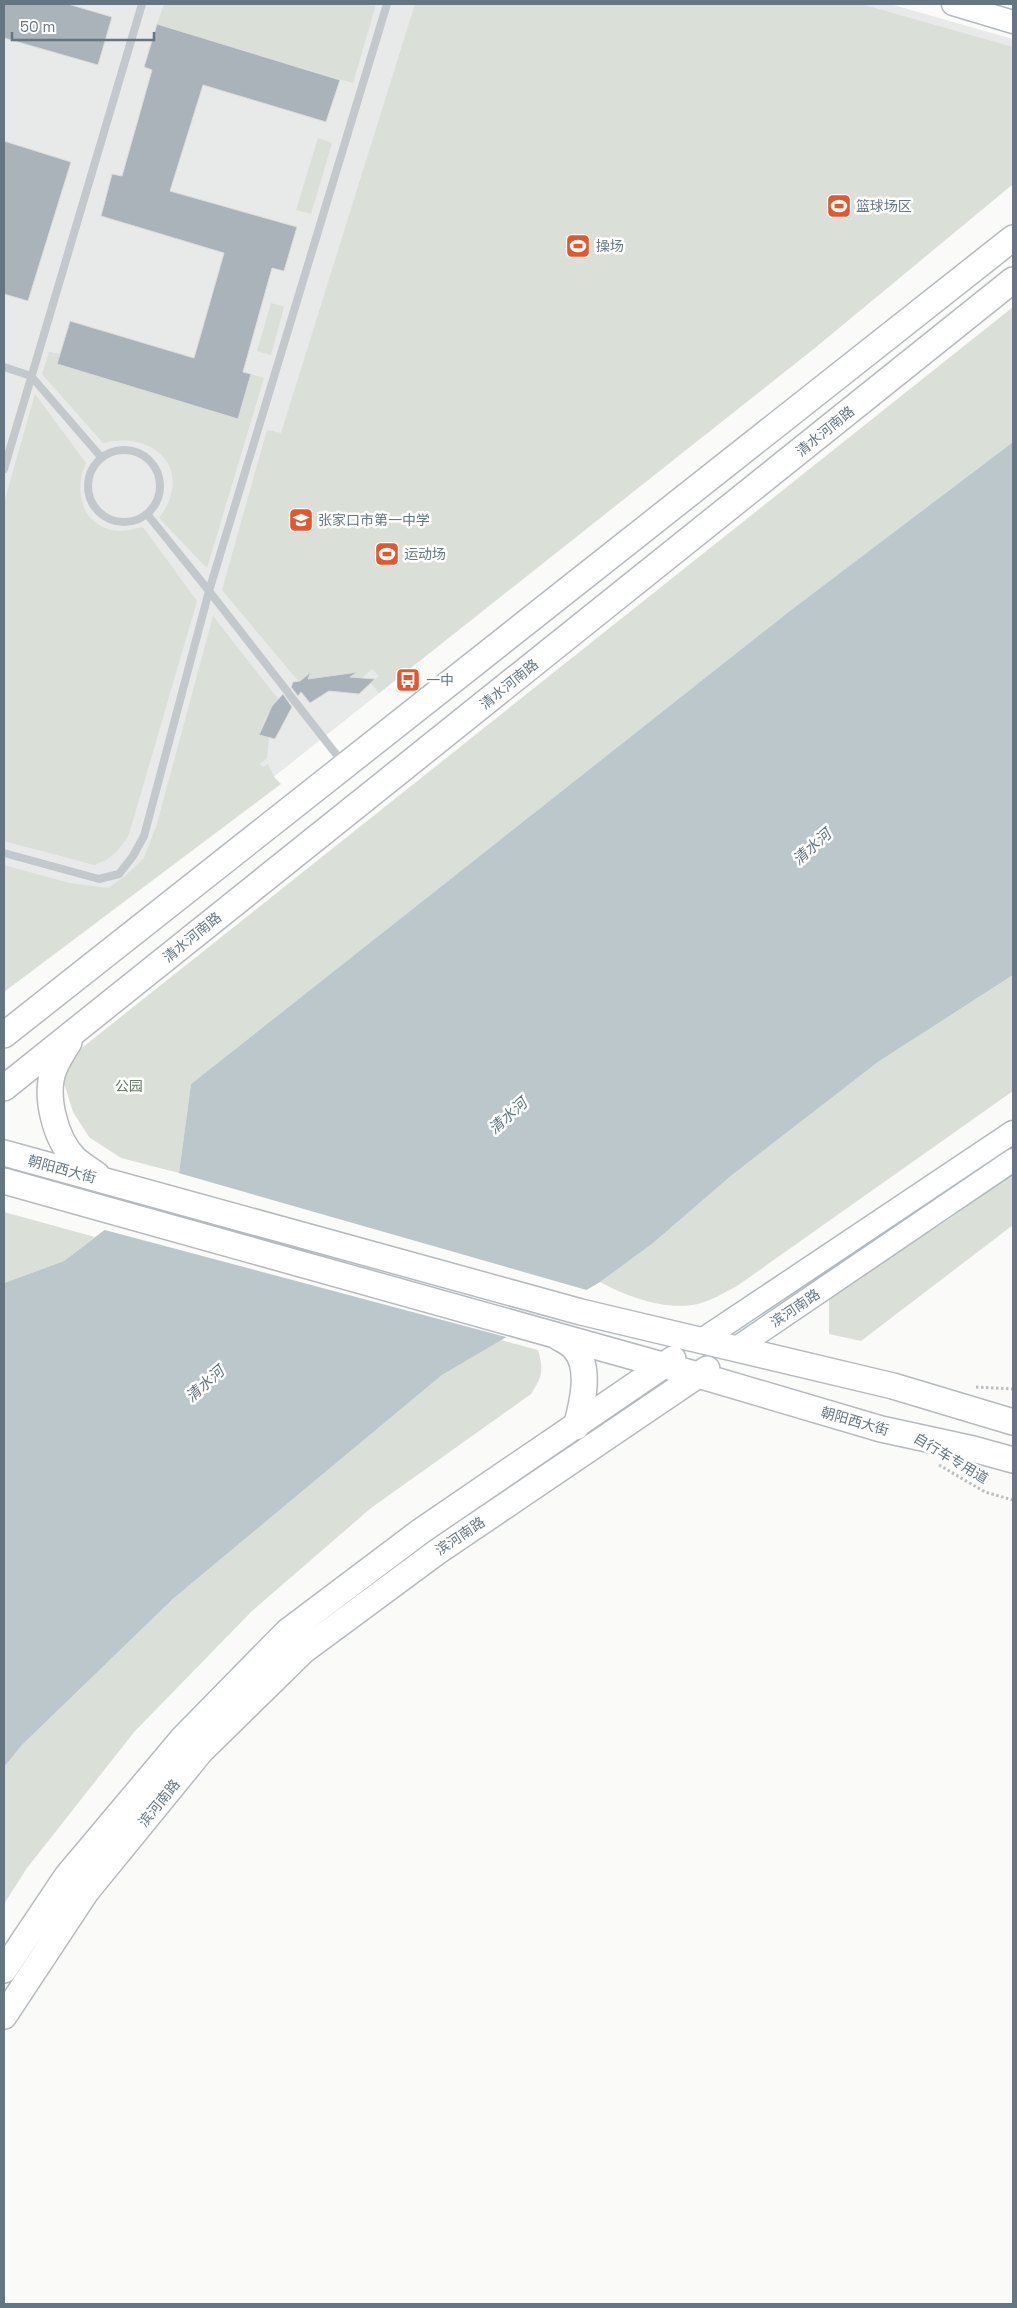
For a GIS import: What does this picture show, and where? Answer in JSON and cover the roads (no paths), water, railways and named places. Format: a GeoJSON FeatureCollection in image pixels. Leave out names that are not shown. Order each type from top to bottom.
{"type":"FeatureCollection","features":[{"type":"Feature","properties":{"kind":"main road"},"geometry":{"type":"LineString","coordinates":[[953,4],[1013,22]]}},
{"type":"Feature","properties":{"kind":"main road"},"geometry":{"type":"LineString","coordinates":[[4,1035],[1013,238]]}},
{"type":"Feature","properties":{"kind":"main road","name":"清水河南路"},"geometry":{"type":"LineString","coordinates":[[4,1088],[1013,280]]}},
{"type":"Feature","properties":{"kind":"main road"},"geometry":{"type":"LineString","coordinates":[[76,1030],[54,1070],[50,1088],[52,1113],[58,1133],[74,1158],[111,1182]]}},
{"type":"Feature","properties":{"kind":"main road","name":"滨河南路"},"geometry":{"type":"LineString","coordinates":[[4,1970],[67,1876],[183,1738],[287,1632],[422,1531],[664,1365],[1013,1132]]}},
{"type":"Feature","properties":{"kind":"main road","name":"朝阳西大街"},"geometry":{"type":"LineString","coordinates":[[4,1153],[581,1312],[735,1349]]}},
{"type":"Feature","properties":{"kind":"main road","name":"滨河南路"},"geometry":{"type":"LineString","coordinates":[[4,2016],[86,1892],[128,1840],[201,1751],[303,1651],[437,1552],[1013,1160]]}},
{"type":"Feature","properties":{"kind":"main road","name":"朝阳西大街"},"geometry":{"type":"LineString","coordinates":[[4,1181],[664,1365],[881,1429],[973,1448],[1013,1460]]}},
{"type":"Feature","properties":{"kind":"main road"},"geometry":{"type":"LineString","coordinates":[[554,1334],[573,1347],[580,1358],[583,1385],[576,1427]]}},
{"type":"Feature","properties":{"kind":"main road"},"geometry":{"type":"LineString","coordinates":[[735,1349],[894,1386],[1013,1422]]}},
{"type":"Feature","properties":{"kind":"lane"},"geometry":{"type":"LineString","coordinates":[[4,469],[142,4]]}},
{"type":"Feature","properties":{"kind":"lane"},"geometry":{"type":"LineString","coordinates":[[4,853],[99,879],[119,874],[133,856],[144,836],[209,591],[387,4]]}},
{"type":"Feature","properties":{"kind":"lane"},"geometry":{"type":"LineString","coordinates":[[4,367],[31,376],[101,456]]}},
{"type":"Feature","properties":{"kind":"lane"},"geometry":{"type":"LineString","coordinates":[[130,449],[141,453],[150,461],[158,475],[161,490],[155,505],[147,514],[135,521],[120,522],[105,518],[95,510],[88,495],[89,480],[94,465],[101,456],[114,451],[130,449]]}},
{"type":"Feature","properties":{"kind":"lane"},"geometry":{"type":"LineString","coordinates":[[147,514],[345,766]]}},
{"type":"Feature","properties":{"kind":"water","name":"清水河"},"geometry":{"type":"Polygon","coordinates":[[[1013,442],[1013,975],[878,1062],[732,1175],[652,1244],[600,1282],[442,1375],[174,1598],[22,1745],[4,1767],[4,1283],[64,1261],[179,1173],[191,1084],[791,610],[1013,442]]]}},
{"type":"Feature","properties":{"kind":"place","name":"篮球场区"},"geometry":{"type":"Point","coordinates":[839,206]}},
{"type":"Feature","properties":{"kind":"place","name":"操场"},"geometry":{"type":"Point","coordinates":[578,246]}},
{"type":"Feature","properties":{"kind":"place","name":"张家口市第一中学"},"geometry":{"type":"Point","coordinates":[301,520]}},
{"type":"Feature","properties":{"kind":"place","name":"运动场"},"geometry":{"type":"Point","coordinates":[387,554]}},
{"type":"Feature","properties":{"kind":"place","name":"一中"},"geometry":{"type":"Point","coordinates":[408,680]}},
{"type":"Feature","properties":{"kind":"park label","name":"公园"},"geometry":{"type":"Point","coordinates":[129,1086]}}]}
